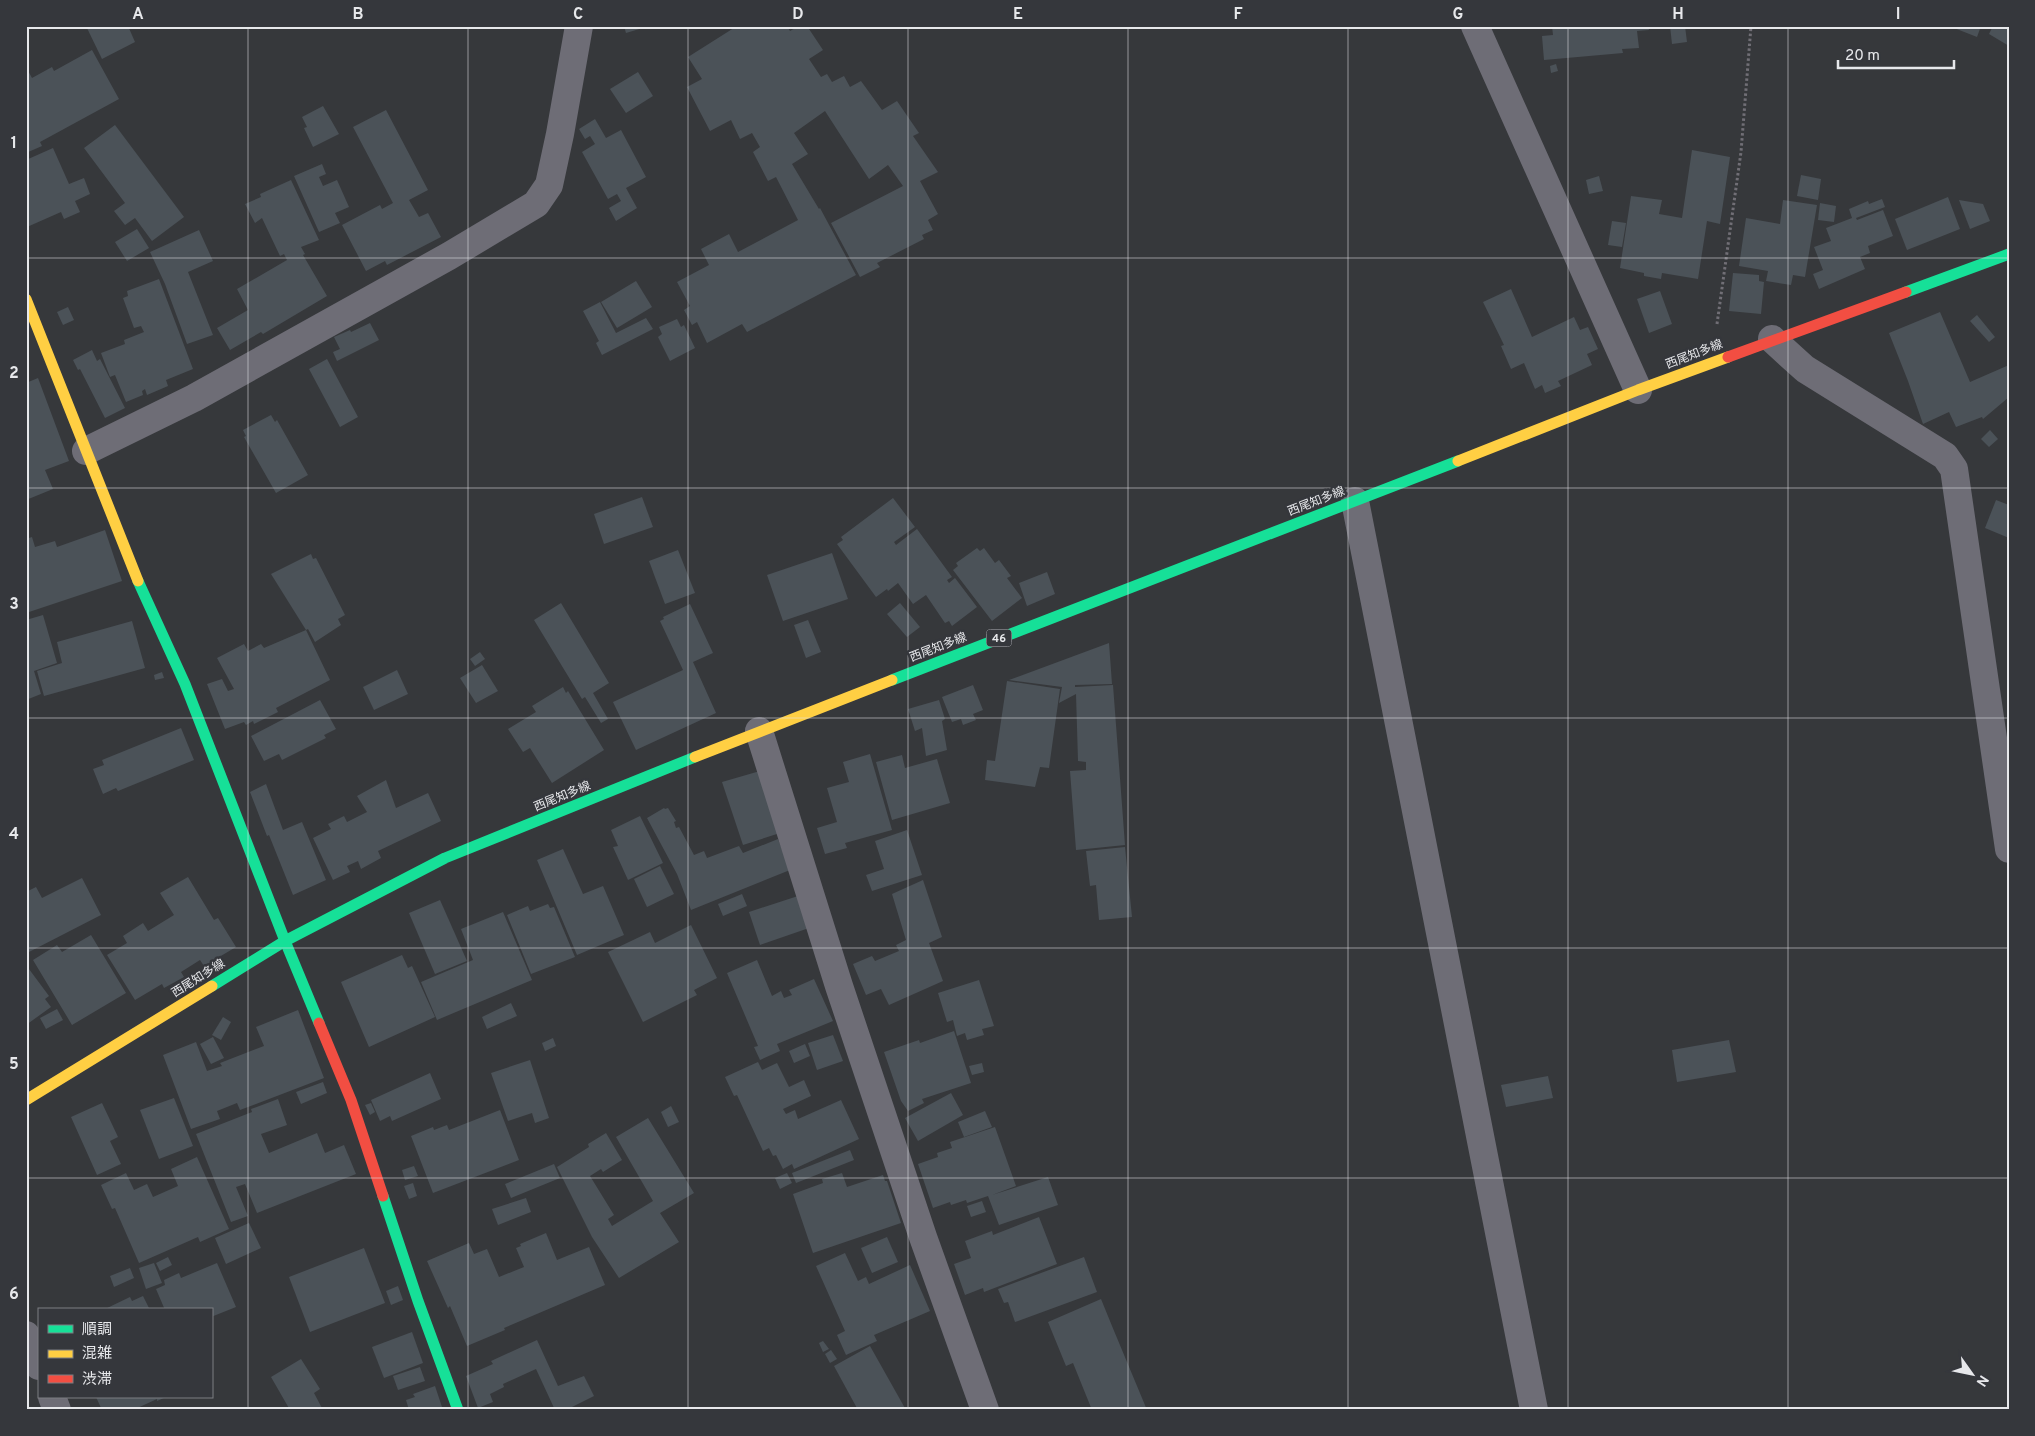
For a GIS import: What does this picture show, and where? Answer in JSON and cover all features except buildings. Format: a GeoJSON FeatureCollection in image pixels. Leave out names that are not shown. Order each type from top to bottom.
{"type":"FeatureCollection","features":[{"type":"Feature","properties":{"kind":"main road","name":"西尾知多線"},"geometry":{"type":"LineString","coordinates":[[26,1100],[285,941],[446,858],[759,730],[1638,390],[1772,339],[2009,254]]}},
{"type":"Feature","properties":{"kind":"main road"},"geometry":{"type":"LineString","coordinates":[[26,299],[144,596],[185,684],[285,941],[351,1100],[418,1301],[458,1410]]}},
{"type":"Feature","properties":{"kind":"street"},"geometry":{"type":"LineString","coordinates":[[86,451],[194,398],[449,256],[536,204],[548,185],[560,134],[579,26]]}},
{"type":"Feature","properties":{"kind":"street"},"geometry":{"type":"LineString","coordinates":[[1475,26],[1638,390]]}},
{"type":"Feature","properties":{"kind":"street"},"geometry":{"type":"LineString","coordinates":[[1772,339],[1805,369],[1945,456],[1954,469],[2001,741],[2009,849]]}},
{"type":"Feature","properties":{"kind":"street"},"geometry":{"type":"LineString","coordinates":[[1354,501],[1534,1410]]}},
{"type":"Feature","properties":{"kind":"street"},"geometry":{"type":"LineString","coordinates":[[759,730],[839,986],[923,1237],[985,1410]]}},
{"type":"Feature","properties":{"kind":"street"},"geometry":{"type":"LineString","coordinates":[[26,1335],[38,1364]]}},
{"type":"Feature","properties":{"kind":"street"},"geometry":{"type":"LineString","coordinates":[[52,1398],[57,1410]]}},
{"type":"Feature","properties":{"kind":"path"},"geometry":{"type":"LineString","coordinates":[[1717,360],[1716,334],[1741,152],[1752,26]]}},
{"type":"Feature","properties":{"kind":"traffic: fast"},"geometry":{"type":"LineString","coordinates":[[1906,292],[2009,254]]}},
{"type":"Feature","properties":{"kind":"traffic: fast"},"geometry":{"type":"LineString","coordinates":[[892,680],[1458,461]]}},
{"type":"Feature","properties":{"kind":"traffic: fast"},"geometry":{"type":"LineString","coordinates":[[138,581],[185,684],[319,1023]]}},
{"type":"Feature","properties":{"kind":"traffic: fast"},"geometry":{"type":"LineString","coordinates":[[212,986],[285,941],[445,858],[695,757]]}},
{"type":"Feature","properties":{"kind":"traffic: fast"},"geometry":{"type":"LineString","coordinates":[[383,1196],[418,1301],[458,1410]]}},
{"type":"Feature","properties":{"kind":"traffic: slow"},"geometry":{"type":"LineString","coordinates":[[26,299],[138,581]]}},
{"type":"Feature","properties":{"kind":"traffic: slow"},"geometry":{"type":"LineString","coordinates":[[1458,461],[1638,390],[1728,357]]}},
{"type":"Feature","properties":{"kind":"traffic: slow"},"geometry":{"type":"LineString","coordinates":[[695,757],[892,680]]}},
{"type":"Feature","properties":{"kind":"traffic: slow"},"geometry":{"type":"LineString","coordinates":[[26,1100],[212,986]]}},
{"type":"Feature","properties":{"kind":"traffic: jam"},"geometry":{"type":"LineString","coordinates":[[1728,357],[1906,292]]}},
{"type":"Feature","properties":{"kind":"traffic: jam"},"geometry":{"type":"LineString","coordinates":[[319,1023],[351,1100],[383,1196]]}}]}
